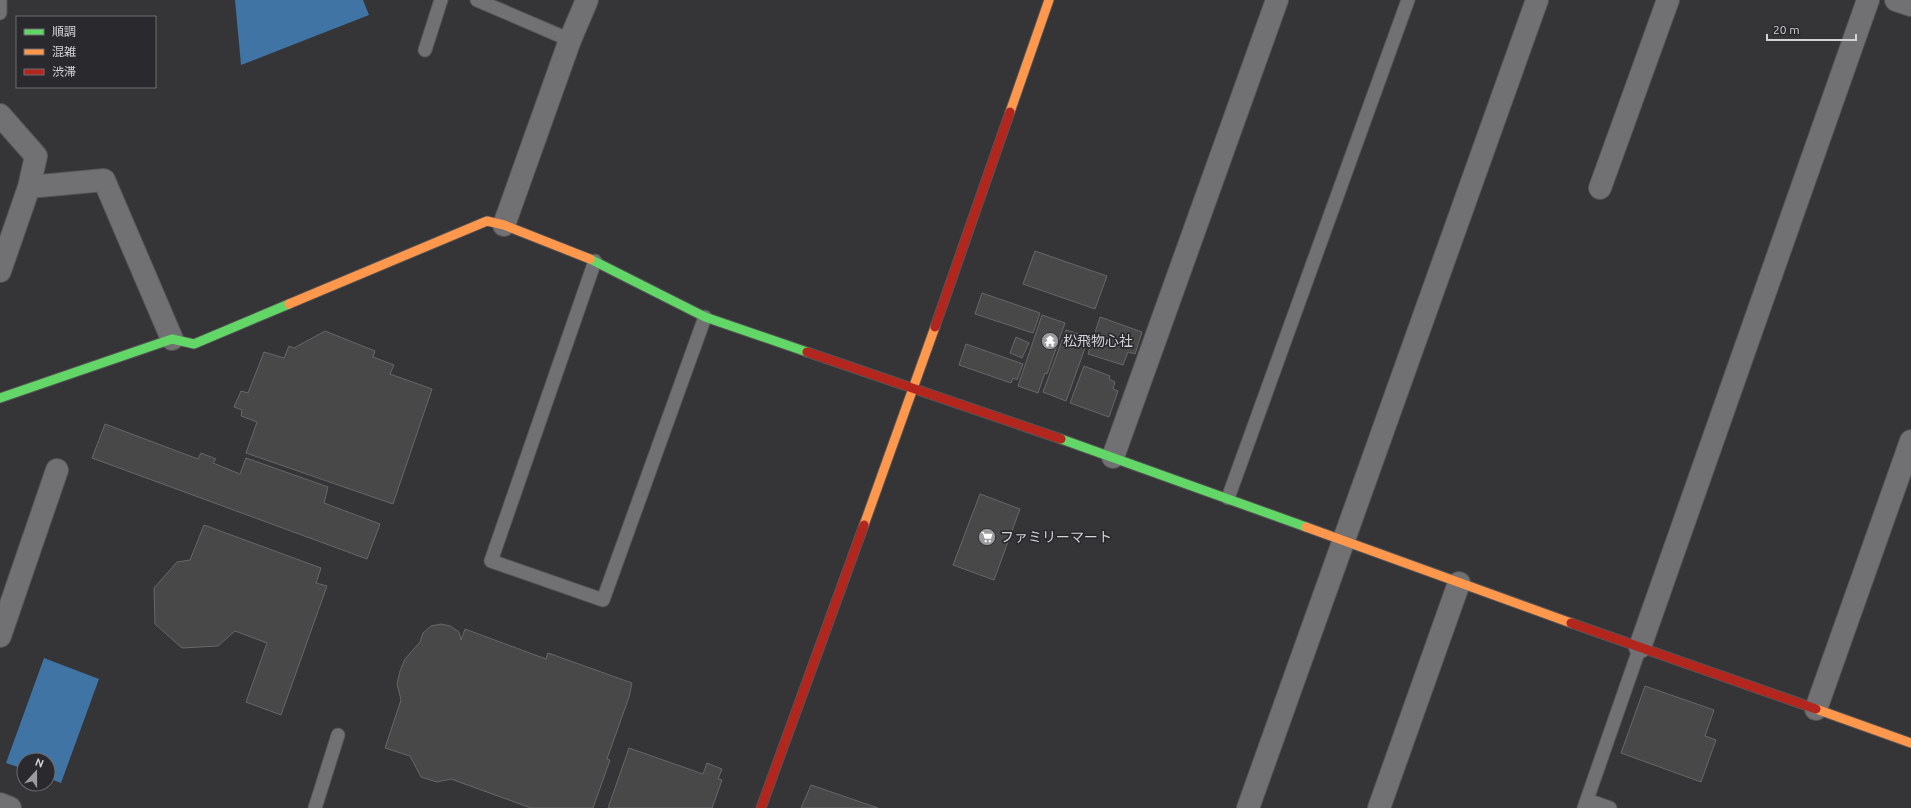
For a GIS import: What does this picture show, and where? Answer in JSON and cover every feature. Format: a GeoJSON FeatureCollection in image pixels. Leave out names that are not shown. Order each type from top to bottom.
{"type":"FeatureCollection","features":[{"type":"Feature","properties":{"kind":"street"},"geometry":{"type":"LineString","coordinates":[[504,225],[570,40],[587,0]]}},
{"type":"Feature","properties":{"kind":"street"},"geometry":{"type":"LineString","coordinates":[[761,808],[913,390],[1049,0]]}},
{"type":"Feature","properties":{"kind":"street"},"geometry":{"type":"LineString","coordinates":[[1113,457],[1277,0]]}},
{"type":"Feature","properties":{"kind":"street"},"geometry":{"type":"LineString","coordinates":[[1248,808],[1537,0]]}},
{"type":"Feature","properties":{"kind":"street"},"geometry":{"type":"LineString","coordinates":[[1600,188],[1668,0]]}},
{"type":"Feature","properties":{"kind":"street"},"geometry":{"type":"LineString","coordinates":[[1640,647],[1868,0]]}},
{"type":"Feature","properties":{"kind":"street"},"geometry":{"type":"LineString","coordinates":[[1896,0],[1911,6]]}},
{"type":"Feature","properties":{"kind":"street"},"geometry":{"type":"LineString","coordinates":[[0,115],[36,156],[28,187],[0,271]]}},
{"type":"Feature","properties":{"kind":"street"},"geometry":{"type":"LineString","coordinates":[[28,187],[104,180],[172,339]]}},
{"type":"Feature","properties":{"kind":"street"},"geometry":{"type":"LineString","coordinates":[[0,398],[172,339],[194,344],[487,221],[504,225],[595,261],[705,317],[913,390],[1113,457],[1459,583],[1911,743]]}},
{"type":"Feature","properties":{"kind":"street"},"geometry":{"type":"LineString","coordinates":[[1816,709],[1911,440]]}},
{"type":"Feature","properties":{"kind":"street"},"geometry":{"type":"LineString","coordinates":[[0,636],[57,470]]}},
{"type":"Feature","properties":{"kind":"street"},"geometry":{"type":"LineString","coordinates":[[1379,808],[1459,583]]}},
{"type":"Feature","properties":{"kind":"street"},"geometry":{"type":"LineString","coordinates":[[0,804],[10,808]]}},
{"type":"Feature","properties":{"kind":"lane"},"geometry":{"type":"LineString","coordinates":[[0,0],[0,13]]}},
{"type":"Feature","properties":{"kind":"lane"},"geometry":{"type":"LineString","coordinates":[[425,50],[441,0]]}},
{"type":"Feature","properties":{"kind":"lane"},"geometry":{"type":"LineString","coordinates":[[476,0],[570,40]]}},
{"type":"Feature","properties":{"kind":"lane"},"geometry":{"type":"LineString","coordinates":[[1228,498],[1408,0]]}},
{"type":"Feature","properties":{"kind":"lane"},"geometry":{"type":"LineString","coordinates":[[595,261],[491,561],[603,600],[705,317]]}},
{"type":"Feature","properties":{"kind":"lane"},"geometry":{"type":"LineString","coordinates":[[1610,808],[1585,804],[1640,647]]}},
{"type":"Feature","properties":{"kind":"lane"},"geometry":{"type":"LineString","coordinates":[[315,808],[338,735]]}},
{"type":"Feature","properties":{"kind":"water"},"geometry":{"type":"Polygon","coordinates":[[[235,0],[363,0],[369,15],[241,65],[235,0]]]}},
{"type":"Feature","properties":{"kind":"water"},"geometry":{"type":"Polygon","coordinates":[[[44,658],[99,679],[61,783],[56,781],[56,752],[16,752],[16,766],[6,763],[44,658]]]}},
{"type":"Feature","properties":{"kind":"building"},"geometry":{"type":"Polygon","coordinates":[[[1035,251],[1107,276],[1095,309],[1023,284],[1035,251]]]}},
{"type":"Feature","properties":{"kind":"building"},"geometry":{"type":"Polygon","coordinates":[[[982,293],[1040,313],[1033,333],[975,314],[982,293]]]}},
{"type":"Feature","properties":{"kind":"building"},"geometry":{"type":"Polygon","coordinates":[[[1042,315],[1065,323],[1047,374],[1045,373],[1038,393],[1018,386],[1042,315]]]}},
{"type":"Feature","properties":{"kind":"building"},"geometry":{"type":"Polygon","coordinates":[[[1100,317],[1142,332],[1135,354],[1128,352],[1123,365],[1088,354],[1100,317]]]}},
{"type":"Feature","properties":{"kind":"building"},"geometry":{"type":"Polygon","coordinates":[[[1066,330],[1089,337],[1066,401],[1043,392],[1066,330]]]}},
{"type":"Feature","properties":{"kind":"building"},"geometry":{"type":"Polygon","coordinates":[[[325,331],[375,351],[373,357],[394,365],[390,374],[432,389],[393,504],[246,453],[257,422],[241,416],[242,410],[234,407],[241,391],[248,393],[264,352],[284,358],[289,346],[294,348],[325,331]]]}},
{"type":"Feature","properties":{"kind":"building"},"geometry":{"type":"Polygon","coordinates":[[[1016,337],[1029,343],[1022,358],[1010,353],[1016,337]]]}},
{"type":"Feature","properties":{"kind":"building"},"geometry":{"type":"Polygon","coordinates":[[[966,344],[1023,364],[1017,380],[1013,378],[1011,383],[959,365],[966,344]]]}},
{"type":"Feature","properties":{"kind":"building"},"geometry":{"type":"Polygon","coordinates":[[[1084,366],[1110,376],[1109,379],[1115,382],[1113,389],[1118,391],[1109,417],[1070,403],[1084,366]]]}},
{"type":"Feature","properties":{"kind":"building"},"geometry":{"type":"Polygon","coordinates":[[[105,424],[198,459],[201,453],[216,459],[213,463],[240,474],[246,458],[328,487],[324,503],[380,524],[367,559],[92,458],[105,424]]]}},
{"type":"Feature","properties":{"kind":"building","name":"ファミリーマート"},"geometry":{"type":"Polygon","coordinates":[[[980,494],[1020,509],[994,580],[953,565],[980,494]]]}},
{"type":"Feature","properties":{"kind":"building"},"geometry":{"type":"Polygon","coordinates":[[[204,525],[321,568],[316,583],[327,586],[281,715],[246,702],[267,643],[235,631],[218,646],[182,648],[155,624],[154,588],[177,562],[190,560],[204,525]]]}},
{"type":"Feature","properties":{"kind":"building"},"geometry":{"type":"Polygon","coordinates":[[[441,624],[450,626],[459,632],[461,640],[465,629],[546,659],[548,653],[632,683],[629,697],[607,759],[610,760],[593,808],[531,808],[451,779],[437,782],[421,777],[410,756],[385,748],[401,700],[397,684],[405,659],[420,642],[423,633],[431,626],[441,624]]]}},
{"type":"Feature","properties":{"kind":"building"},"geometry":{"type":"Polygon","coordinates":[[[1645,686],[1714,710],[1705,736],[1716,740],[1701,782],[1621,753],[1645,686]]]}},
{"type":"Feature","properties":{"kind":"building"},"geometry":{"type":"Polygon","coordinates":[[[629,748],[703,774],[707,763],[722,769],[718,779],[722,780],[712,808],[608,808],[629,748]]]}},
{"type":"Feature","properties":{"kind":"building"},"geometry":{"type":"Polygon","coordinates":[[[811,785],[878,808],[801,808],[811,785]]]}},
{"type":"Feature","properties":{"kind":"traffic: fast"},"geometry":{"type":"LineString","coordinates":[[590,259],[705,317],[807,352]]}},
{"type":"Feature","properties":{"kind":"traffic: fast"},"geometry":{"type":"LineString","coordinates":[[0,398],[172,339],[194,344],[289,304]]}},
{"type":"Feature","properties":{"kind":"traffic: fast"},"geometry":{"type":"LineString","coordinates":[[1061,439],[1306,527]]}},
{"type":"Feature","properties":{"kind":"traffic: slow"},"geometry":{"type":"LineString","coordinates":[[1010,112],[1049,0]]}},
{"type":"Feature","properties":{"kind":"traffic: slow"},"geometry":{"type":"LineString","coordinates":[[289,304],[487,221],[504,225],[590,259]]}},
{"type":"Feature","properties":{"kind":"traffic: slow"},"geometry":{"type":"LineString","coordinates":[[864,525],[935,327]]}},
{"type":"Feature","properties":{"kind":"traffic: slow"},"geometry":{"type":"LineString","coordinates":[[1306,527],[1571,623]]}},
{"type":"Feature","properties":{"kind":"traffic: slow"},"geometry":{"type":"LineString","coordinates":[[1816,709],[1911,743]]}},
{"type":"Feature","properties":{"kind":"traffic: jam"},"geometry":{"type":"LineString","coordinates":[[935,327],[1010,112]]}},
{"type":"Feature","properties":{"kind":"traffic: jam"},"geometry":{"type":"LineString","coordinates":[[807,352],[1061,439]]}},
{"type":"Feature","properties":{"kind":"traffic: jam"},"geometry":{"type":"LineString","coordinates":[[761,808],[864,525]]}},
{"type":"Feature","properties":{"kind":"traffic: jam"},"geometry":{"type":"LineString","coordinates":[[1571,623],[1816,709]]}},
{"type":"Feature","properties":{"kind":"place","name":"松飛物心社"},"geometry":{"type":"Point","coordinates":[1050,341]}},
{"type":"Feature","properties":{"kind":"place","name":"ファミリーマート"},"geometry":{"type":"Point","coordinates":[987,537]}}]}
